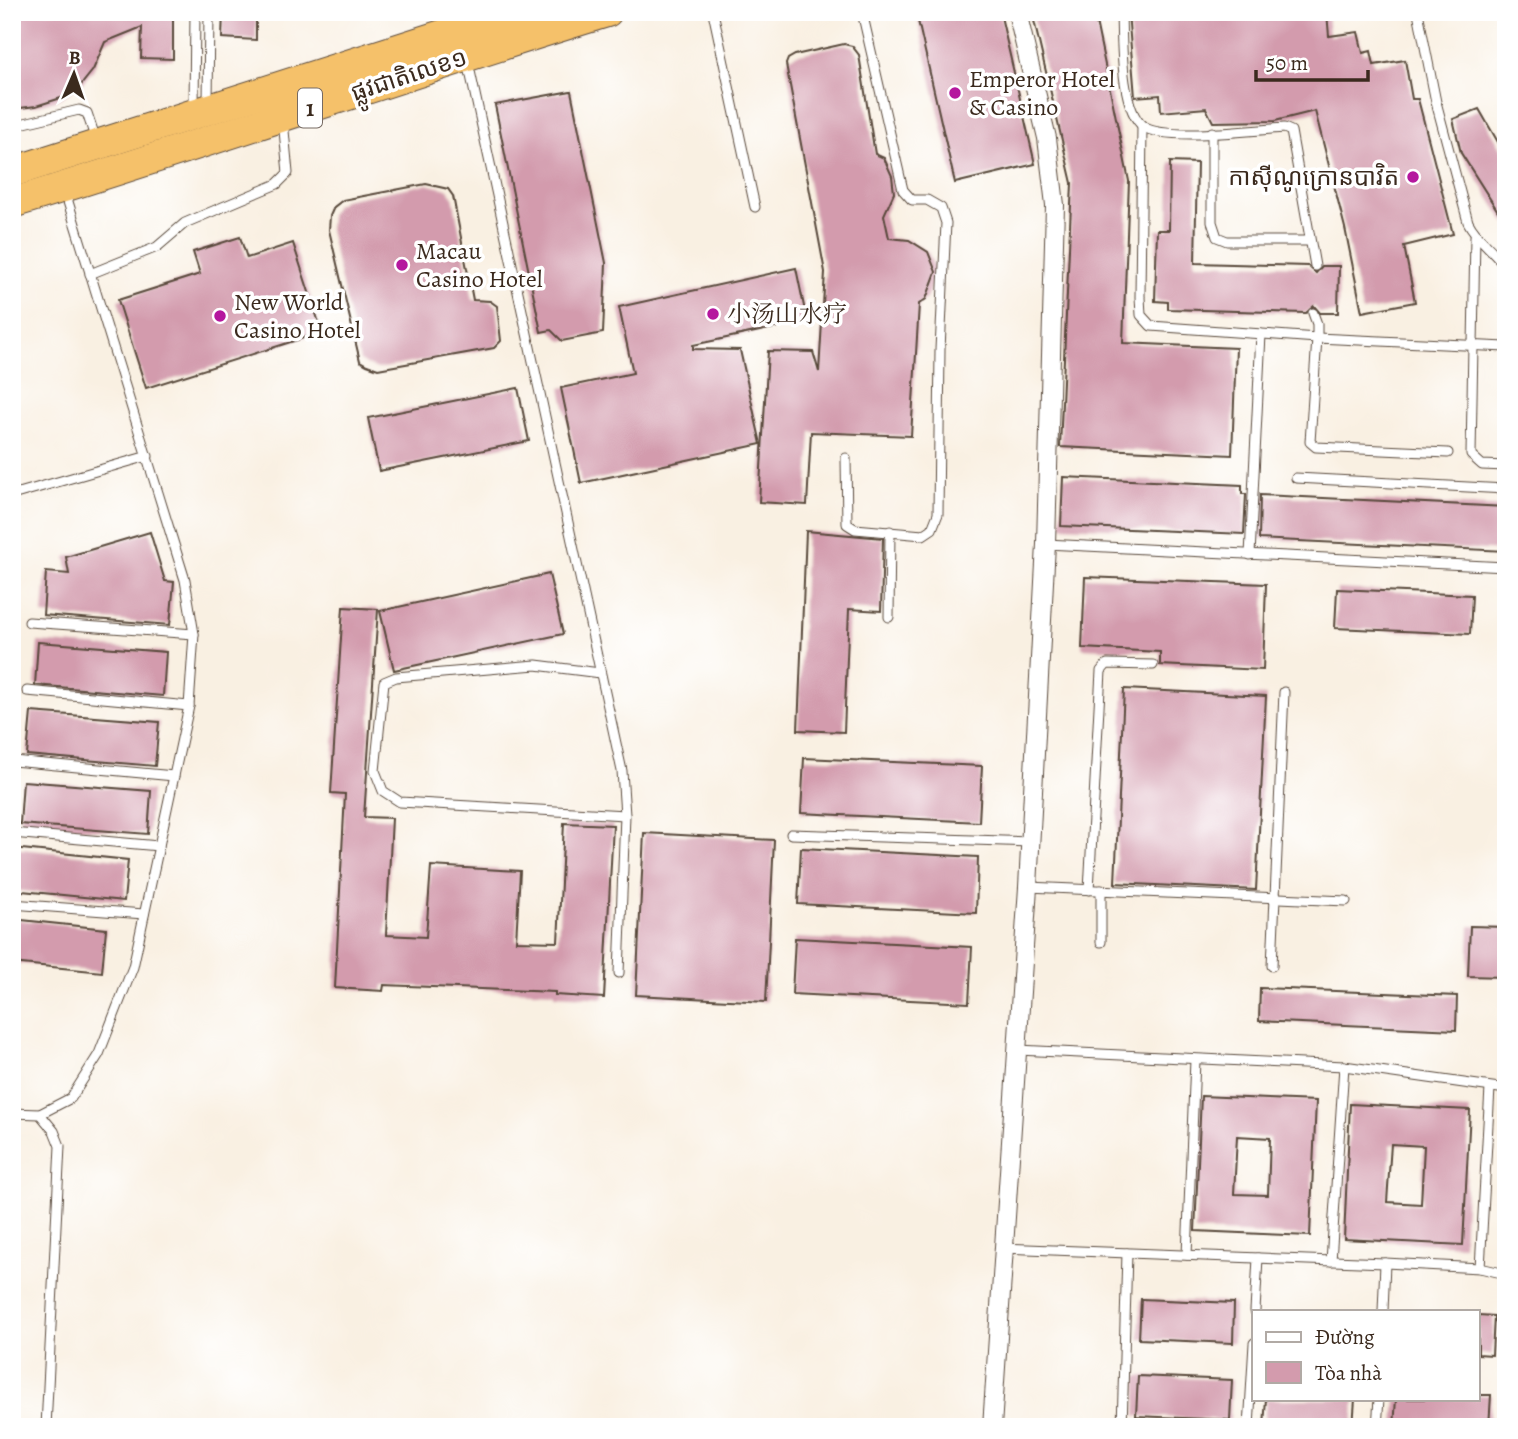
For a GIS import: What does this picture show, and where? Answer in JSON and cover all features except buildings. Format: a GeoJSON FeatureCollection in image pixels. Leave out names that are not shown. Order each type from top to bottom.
{"type":"FeatureCollection","features":[{"type":"Feature","properties":{"kind":"highway","name":"ផ្លូវជាតិលេខ១"},"geometry":{"type":"LineString","coordinates":[[12,172],[98,145],[283,117],[464,42],[514,12]]}},
{"type":"Feature","properties":{"kind":"highway","name":"ផ្លូវជាតិលេខ១"},"geometry":{"type":"LineString","coordinates":[[12,203],[63,187],[201,129],[464,42],[607,12]]}},
{"type":"Feature","properties":{"kind":"street"},"geometry":{"type":"LineString","coordinates":[[992,1427],[1031,842],[1046,544],[1055,205],[1048,138],[1017,12]]}},
{"type":"Feature","properties":{"kind":"lane"},"geometry":{"type":"LineString","coordinates":[[195,12],[201,129]]}},
{"type":"Feature","properties":{"kind":"lane"},"geometry":{"type":"LineString","coordinates":[[201,129],[209,12]]}},
{"type":"Feature","properties":{"kind":"lane"},"geometry":{"type":"LineString","coordinates":[[713,12],[755,206]]}},
{"type":"Feature","properties":{"kind":"lane"},"geometry":{"type":"LineString","coordinates":[[846,458],[847,524],[855,529],[923,535],[932,529],[938,514],[939,374],[946,223],[941,208],[927,200],[912,200],[903,190],[862,12]]}},
{"type":"Feature","properties":{"kind":"lane"},"geometry":{"type":"LineString","coordinates":[[1121,12],[1125,81],[1133,110],[1142,126],[1141,315],[1151,326],[1317,338],[1506,347]]}},
{"type":"Feature","properties":{"kind":"lane"},"geometry":{"type":"LineString","coordinates":[[1418,12],[1436,102],[1468,222],[1475,236],[1471,455],[1482,465],[1506,466]]}},
{"type":"Feature","properties":{"kind":"lane"},"geometry":{"type":"LineString","coordinates":[[464,42],[622,771],[625,815],[619,973]]}},
{"type":"Feature","properties":{"kind":"lane"},"geometry":{"type":"LineString","coordinates":[[12,126],[79,110],[87,113],[98,145]]}},
{"type":"Feature","properties":{"kind":"lane"},"geometry":{"type":"LineString","coordinates":[[90,274],[158,247],[185,223],[277,184],[288,173],[283,117]]}},
{"type":"Feature","properties":{"kind":"lane"},"geometry":{"type":"LineString","coordinates":[[1142,126],[1156,132],[1284,128],[1291,131],[1315,266]]}},
{"type":"Feature","properties":{"kind":"lane"},"geometry":{"type":"LineString","coordinates":[[1212,132],[1212,222],[1217,237],[1227,241],[1309,241]]}},
{"type":"Feature","properties":{"kind":"lane"},"geometry":{"type":"LineString","coordinates":[[12,1113],[40,1114],[71,1098],[99,1054],[133,967],[189,706],[194,634],[185,580],[63,187]]}},
{"type":"Feature","properties":{"kind":"lane"},"geometry":{"type":"LineString","coordinates":[[1475,236],[1494,250],[1506,267]]}},
{"type":"Feature","properties":{"kind":"lane"},"geometry":{"type":"LineString","coordinates":[[1313,313],[1317,324],[1317,338],[1310,442],[1316,447],[1448,453]]}},
{"type":"Feature","properties":{"kind":"lane"},"geometry":{"type":"LineString","coordinates":[[1250,555],[1261,334]]}},
{"type":"Feature","properties":{"kind":"lane"},"geometry":{"type":"LineString","coordinates":[[12,495],[148,456]]}},
{"type":"Feature","properties":{"kind":"lane"},"geometry":{"type":"LineString","coordinates":[[1296,478],[1506,489]]}},
{"type":"Feature","properties":{"kind":"lane"},"geometry":{"type":"LineString","coordinates":[[889,617],[890,531]]}},
{"type":"Feature","properties":{"kind":"lane"},"geometry":{"type":"LineString","coordinates":[[1046,544],[1506,567]]}},
{"type":"Feature","properties":{"kind":"lane"},"geometry":{"type":"LineString","coordinates":[[29,622],[194,634]]}},
{"type":"Feature","properties":{"kind":"lane"},"geometry":{"type":"LineString","coordinates":[[1089,890],[1101,671],[1107,664],[1118,662],[1153,664]]}},
{"type":"Feature","properties":{"kind":"lane"},"geometry":{"type":"LineString","coordinates":[[600,673],[536,665],[396,677],[384,682],[374,771],[383,791],[401,802],[625,815]]}},
{"type":"Feature","properties":{"kind":"lane"},"geometry":{"type":"LineString","coordinates":[[27,691],[189,706]]}},
{"type":"Feature","properties":{"kind":"lane"},"geometry":{"type":"LineString","coordinates":[[1272,966],[1284,692]]}},
{"type":"Feature","properties":{"kind":"lane"},"geometry":{"type":"LineString","coordinates":[[13,761],[174,776]]}},
{"type":"Feature","properties":{"kind":"lane"},"geometry":{"type":"LineString","coordinates":[[12,833],[159,846]]}},
{"type":"Feature","properties":{"kind":"lane"},"geometry":{"type":"LineString","coordinates":[[791,834],[1031,842]]}},
{"type":"Feature","properties":{"kind":"lane"},"geometry":{"type":"LineString","coordinates":[[1028,887],[1346,901]]}},
{"type":"Feature","properties":{"kind":"lane"},"geometry":{"type":"LineString","coordinates":[[1101,890],[1101,942]]}},
{"type":"Feature","properties":{"kind":"lane"},"geometry":{"type":"LineString","coordinates":[[12,904],[145,914]]}},
{"type":"Feature","properties":{"kind":"lane"},"geometry":{"type":"LineString","coordinates":[[1018,1050],[1344,1066],[1506,1089]]}},
{"type":"Feature","properties":{"kind":"lane"},"geometry":{"type":"LineString","coordinates":[[1187,1255],[1195,1060]]}},
{"type":"Feature","properties":{"kind":"lane"},"geometry":{"type":"LineString","coordinates":[[1331,1261],[1344,1066]]}},
{"type":"Feature","properties":{"kind":"lane"},"geometry":{"type":"LineString","coordinates":[[1480,1268],[1490,1088]]}},
{"type":"Feature","properties":{"kind":"lane"},"geometry":{"type":"LineString","coordinates":[[40,1114],[54,1131],[60,1146],[46,1427]]}},
{"type":"Feature","properties":{"kind":"lane"},"geometry":{"type":"LineString","coordinates":[[1003,1248],[1385,1263],[1480,1268],[1506,1274]]}},
{"type":"Feature","properties":{"kind":"lane"},"geometry":{"type":"LineString","coordinates":[[1122,1427],[1127,1253]]}},
{"type":"Feature","properties":{"kind":"lane"},"geometry":{"type":"LineString","coordinates":[[1255,1310],[1258,1258]]}},
{"type":"Feature","properties":{"kind":"lane"},"geometry":{"type":"LineString","coordinates":[[1383,1310],[1385,1263]]}},
{"type":"Feature","properties":{"kind":"lane"},"geometry":{"type":"LineString","coordinates":[[1249,1427],[1252,1377]]}},
{"type":"Feature","properties":{"kind":"lane"},"geometry":{"type":"LineString","coordinates":[[1377,1427],[1379,1400]]}},
{"type":"Feature","properties":{"kind":"place","name":"Emperor Hotel & Casino"},"geometry":{"type":"Point","coordinates":[955,93]}},
{"type":"Feature","properties":{"kind":"place","name":"កាស៊ីណូក្រោនបាវិត"},"geometry":{"type":"Point","coordinates":[1413,177]}},
{"type":"Feature","properties":{"kind":"place","name":"Macau Casino Hotel"},"geometry":{"type":"Point","coordinates":[402,265]}},
{"type":"Feature","properties":{"kind":"place","name":"小汤山水疗"},"geometry":{"type":"Point","coordinates":[713,314]}},
{"type":"Feature","properties":{"kind":"place","name":"New World Casino Hotel"},"geometry":{"type":"Point","coordinates":[220,316]}}]}
